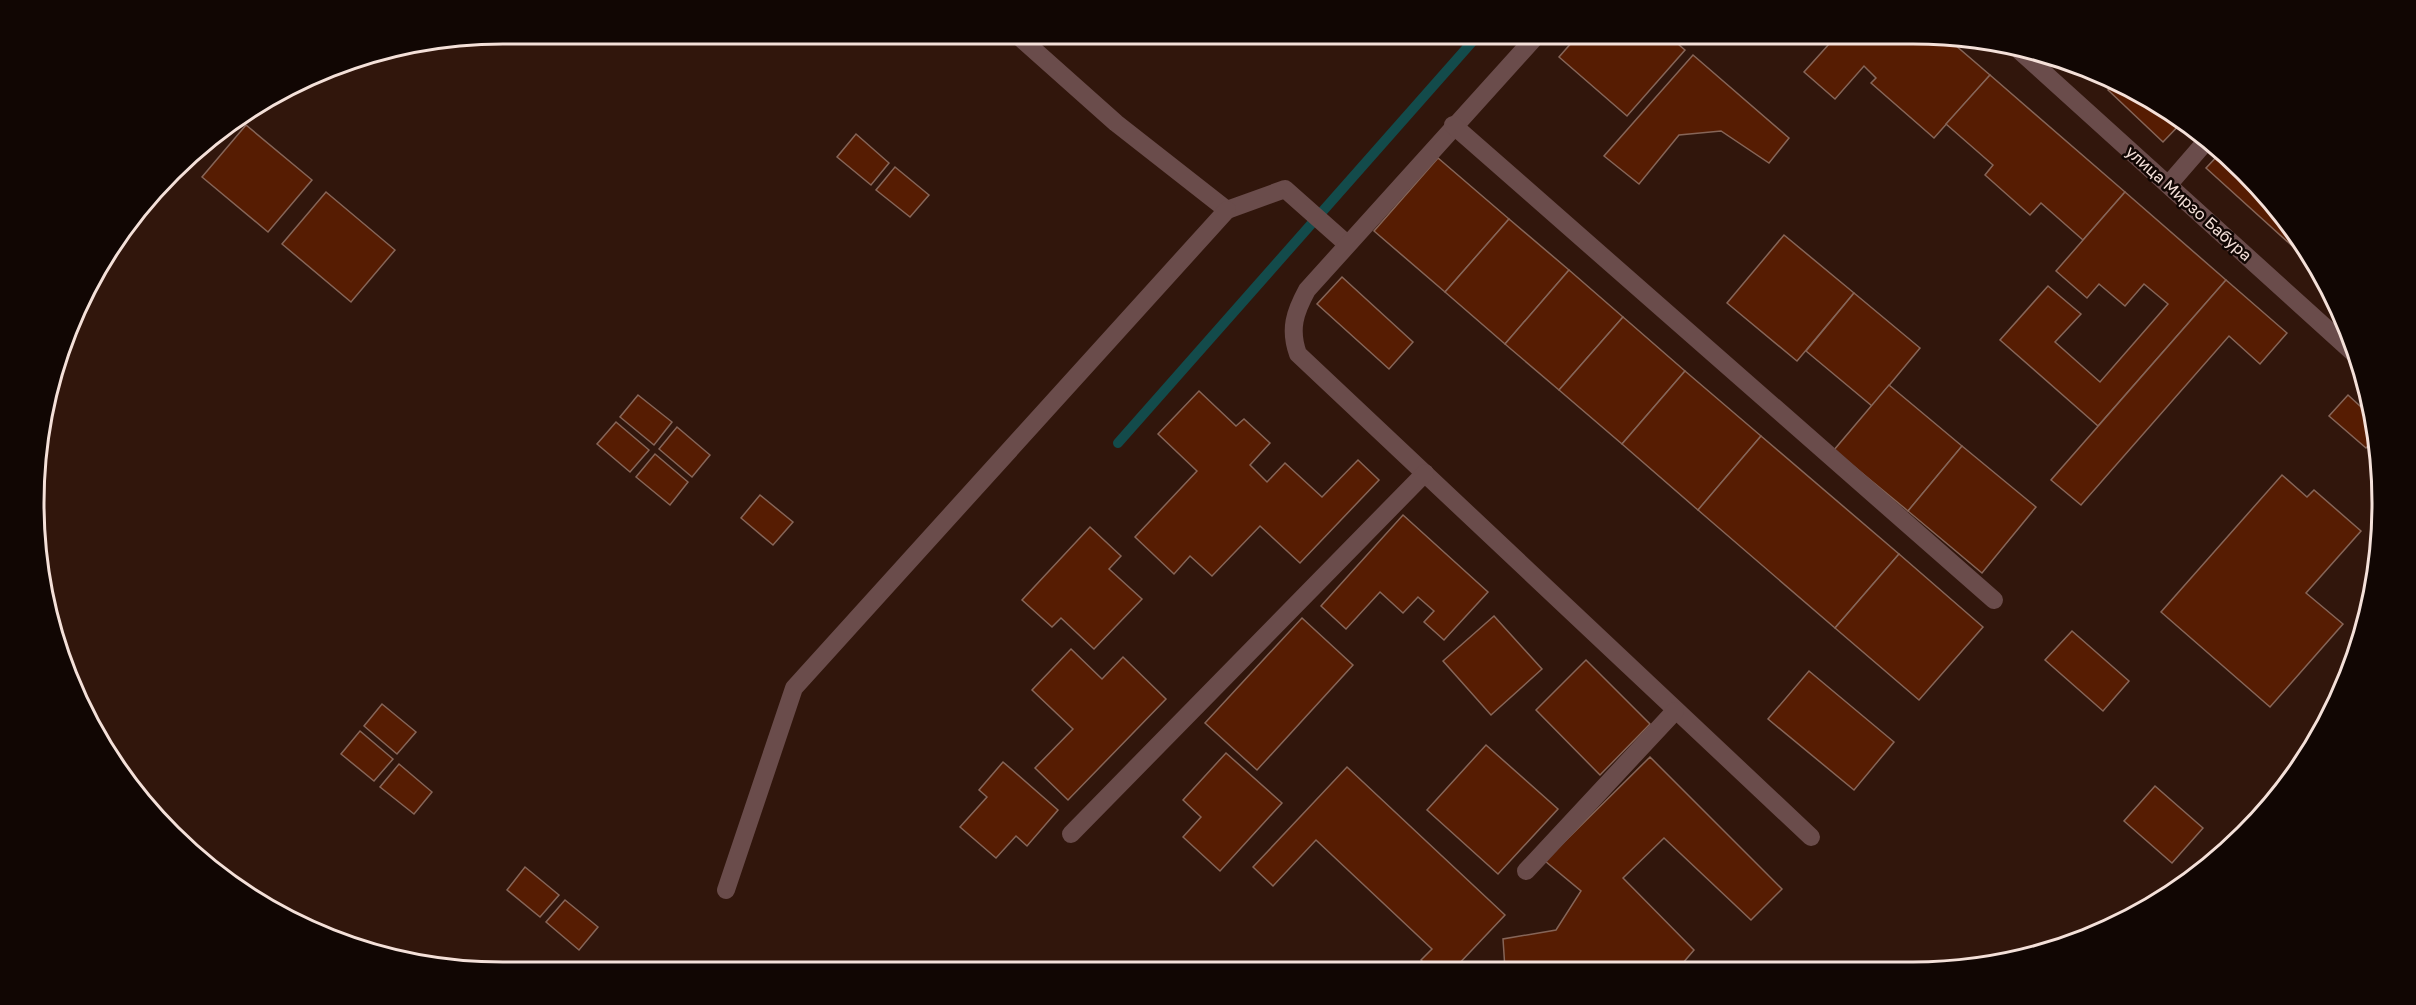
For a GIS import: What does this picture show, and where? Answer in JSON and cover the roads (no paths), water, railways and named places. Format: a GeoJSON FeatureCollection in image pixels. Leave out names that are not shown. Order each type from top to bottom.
{"type":"FeatureCollection","features":[{"type":"Feature","properties":{"kind":"street"},"geometry":{"type":"LineString","coordinates":[[1027,44],[1116,123],[1227,210]]}},
{"type":"Feature","properties":{"kind":"street"},"geometry":{"type":"LineString","coordinates":[[1529,44],[1453,125],[1307,290],[1298,306],[1293,324],[1293,340],[1298,354],[1811,837]]}},
{"type":"Feature","properties":{"kind":"street","name":"улица Мирзо Бабура"},"geometry":{"type":"LineString","coordinates":[[2028,58],[2344,344]]}},
{"type":"Feature","properties":{"kind":"street"},"geometry":{"type":"LineString","coordinates":[[1453,125],[1994,600]]}},
{"type":"Feature","properties":{"kind":"street"},"geometry":{"type":"LineString","coordinates":[[2169,184],[2202,146]]}},
{"type":"Feature","properties":{"kind":"street"},"geometry":{"type":"LineString","coordinates":[[726,890],[794,688],[1227,210],[1285,189],[1347,244]]}},
{"type":"Feature","properties":{"kind":"street"},"geometry":{"type":"LineString","coordinates":[[1071,834],[1425,473]]}},
{"type":"Feature","properties":{"kind":"street"},"geometry":{"type":"LineString","coordinates":[[1526,871],[1675,711]]}},
{"type":"Feature","properties":{"kind":"waterway"},"geometry":{"type":"LineString","coordinates":[[1118,443],[1470,44]]}}]}
